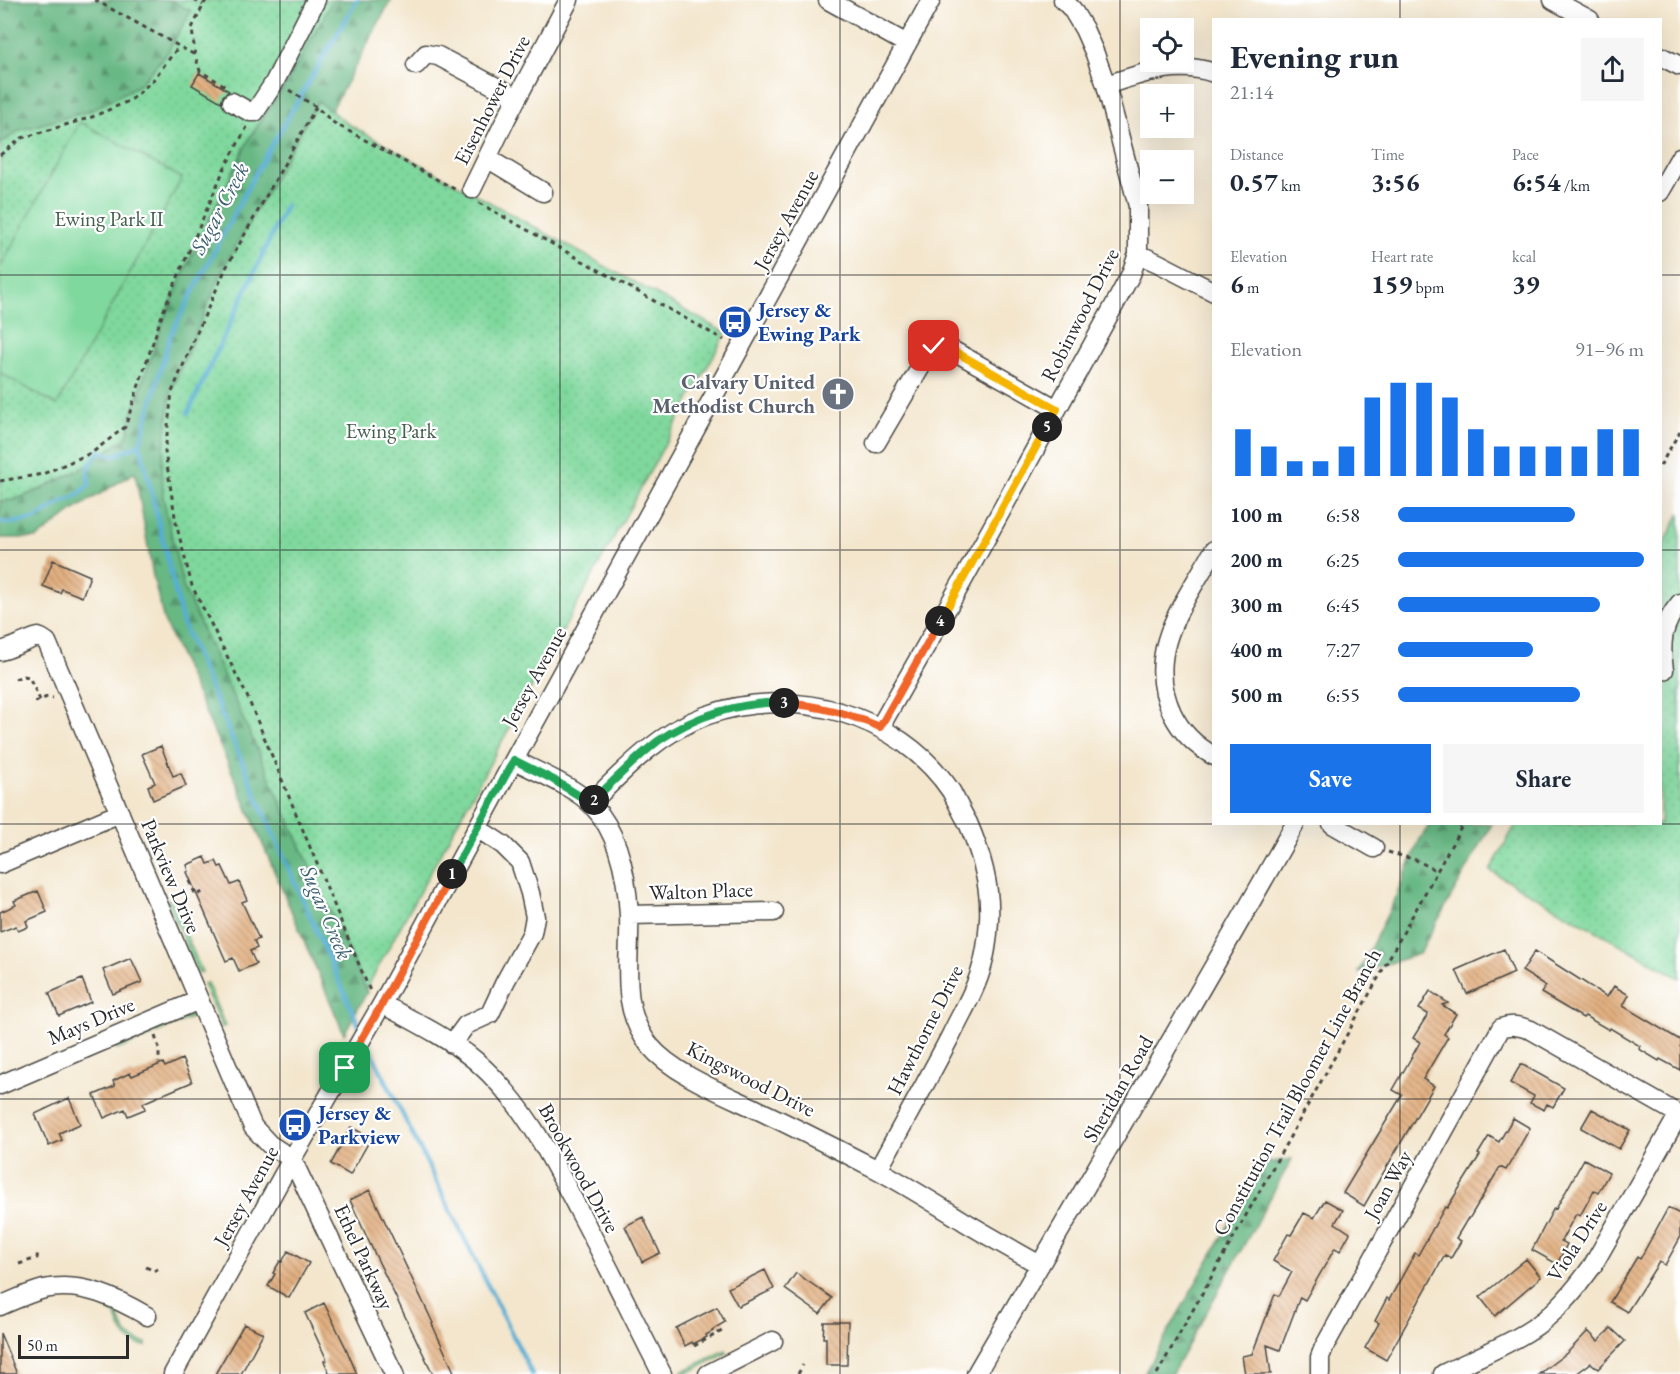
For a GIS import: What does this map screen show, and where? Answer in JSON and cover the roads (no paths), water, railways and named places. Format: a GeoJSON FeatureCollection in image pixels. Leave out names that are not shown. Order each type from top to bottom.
{"type":"FeatureCollection","features":[{"type":"Feature","properties":{"kind":"street"},"geometry":{"type":"LineString","coordinates":[[232,102],[250,112],[255,112],[274,83],[316,0]]}},
{"type":"Feature","properties":{"kind":"street","name":"Eisenhower Drive"},"geometry":{"type":"LineString","coordinates":[[469,195],[569,0]]}},
{"type":"Feature","properties":{"kind":"street"},"geometry":{"type":"LineString","coordinates":[[828,0],[907,44]]}},
{"type":"Feature","properties":{"kind":"street","name":"Jersey Avenue"},"geometry":{"type":"LineString","coordinates":[[173,1374],[345,1068],[376,1003],[477,828],[931,0]]}},
{"type":"Feature","properties":{"kind":"street","name":"Robinwood Drive"},"geometry":{"type":"LineString","coordinates":[[880,727],[1116,304],[1138,254],[1138,206],[1106,85],[1084,29],[1072,9],[1063,0]]}},
{"type":"Feature","properties":{"kind":"street"},"geometry":{"type":"LineString","coordinates":[[1553,0],[1586,18]]}},
{"type":"Feature","properties":{"kind":"street"},"geometry":{"type":"LineString","coordinates":[[416,65],[426,54],[438,56],[517,98]]}},
{"type":"Feature","properties":{"kind":"street"},"geometry":{"type":"LineString","coordinates":[[1662,57],[1680,66]]}},
{"type":"Feature","properties":{"kind":"street"},"geometry":{"type":"LineString","coordinates":[[1106,85],[1168,68],[1186,67],[1212,72]]}},
{"type":"Feature","properties":{"kind":"street"},"geometry":{"type":"LineString","coordinates":[[1662,188],[1680,157]]}},
{"type":"Feature","properties":{"kind":"street"},"geometry":{"type":"LineString","coordinates":[[487,158],[543,192]]}},
{"type":"Feature","properties":{"kind":"street"},"geometry":{"type":"LineString","coordinates":[[1138,254],[1212,291]]}},
{"type":"Feature","properties":{"kind":"street"},"geometry":{"type":"LineString","coordinates":[[876,443],[936,341],[1057,409]]}},
{"type":"Feature","properties":{"kind":"street"},"geometry":{"type":"LineString","coordinates":[[1212,554],[1176,617],[1165,645],[1161,667],[1165,693],[1176,721],[1193,742],[1212,755]]}},
{"type":"Feature","properties":{"kind":"street"},"geometry":{"type":"LineString","coordinates":[[1664,670],[1662,650],[1665,626],[1680,603]]}},
{"type":"Feature","properties":{"kind":"street","name":"Parkview Drive"},"geometry":{"type":"LineString","coordinates":[[0,651],[34,638],[41,638],[47,642],[253,1127],[269,1144],[292,1159]]}},
{"type":"Feature","properties":{"kind":"street","name":"Hawthorne Drive"},"geometry":{"type":"LineString","coordinates":[[591,803],[632,763],[660,740],[703,717],[765,702],[808,705],[849,714],[880,727],[927,763],[950,790],[977,843],[982,861],[989,902],[985,956],[973,992],[878,1170]]}},
{"type":"Feature","properties":{"kind":"street","name":"Kingswood Drive"},"geometry":{"type":"LineString","coordinates":[[514,760],[552,779],[591,803],[607,824],[621,860],[625,878],[629,915],[627,975],[629,997],[637,1027],[650,1046],[676,1067],[705,1084],[878,1170],[1040,1266]]}},
{"type":"Feature","properties":{"kind":"street"},"geometry":{"type":"LineString","coordinates":[[0,864],[120,813]]}},
{"type":"Feature","properties":{"kind":"street","name":"Sheridan Road"},"geometry":{"type":"LineString","coordinates":[[976,1374],[1294,825]]}},
{"type":"Feature","properties":{"kind":"street"},"geometry":{"type":"LineString","coordinates":[[1334,825],[1374,848]]}},
{"type":"Feature","properties":{"kind":"street"},"geometry":{"type":"LineString","coordinates":[[452,1044],[466,1026],[490,1014],[532,933],[535,917],[520,862],[503,845],[477,828]]}},
{"type":"Feature","properties":{"kind":"street","name":"Walton Place"},"geometry":{"type":"LineString","coordinates":[[629,915],[774,912]]}},
{"type":"Feature","properties":{"kind":"street","name":"Mays Drive"},"geometry":{"type":"LineString","coordinates":[[0,1085],[200,999]]}},
{"type":"Feature","properties":{"kind":"street","name":"Brookwood Drive"},"geometry":{"type":"LineString","coordinates":[[376,1003],[452,1044],[475,1060],[505,1089],[540,1138],[598,1246],[662,1374]]}},
{"type":"Feature","properties":{"kind":"street","name":"Joan Way"},"geometry":{"type":"LineString","coordinates":[[1320,1374],[1320,1357],[1324,1347],[1501,1028],[1518,1025],[1531,1030],[1680,1114]]}},
{"type":"Feature","properties":{"kind":"street","name":"Viola Drive"},"geometry":{"type":"LineString","coordinates":[[1443,1374],[1526,1333],[1554,1311],[1577,1288],[1593,1265],[1680,1114]]}},
{"type":"Feature","properties":{"kind":"street","name":"Ethel Parkway"},"geometry":{"type":"LineString","coordinates":[[292,1159],[394,1374]]}},
{"type":"Feature","properties":{"kind":"street"},"geometry":{"type":"LineString","coordinates":[[0,1306],[45,1289],[79,1288],[104,1295],[147,1316]]}},
{"type":"Feature","properties":{"kind":"street"},"geometry":{"type":"LineString","coordinates":[[708,1374],[773,1341]]}},
{"type":"Feature","properties":{"kind":"waterway","name":"Sugar Creek"},"geometry":{"type":"LineString","coordinates":[[357,0],[256,172],[170,336],[140,444],[183,624],[361,1030]]}},
{"type":"Feature","properties":{"kind":"waterway"},"geometry":{"type":"LineString","coordinates":[[188,413],[286,205]]}},
{"type":"Feature","properties":{"kind":"waterway","name":"Sugar Creek"},"geometry":{"type":"LineString","coordinates":[[0,522],[10,523],[36,519],[58,504],[78,495],[89,485],[89,466],[100,451],[114,456],[140,444]]}},
{"type":"Feature","properties":{"kind":"waterway","name":"Sugar Creek"},"geometry":{"type":"LineString","coordinates":[[366,1041],[532,1374]]}},
{"type":"Feature","properties":{"kind":"place","name":"Jersey & Ewing Park"},"geometry":{"type":"Point","coordinates":[735,322]}},
{"type":"Feature","properties":{"kind":"place","name":"Calvary United Methodist Church"},"geometry":{"type":"Point","coordinates":[838,394]}},
{"type":"Feature","properties":{"kind":"place","name":"Jersey & Parkview"},"geometry":{"type":"Point","coordinates":[295,1125]}},
{"type":"Feature","properties":{"kind":"park label","name":"Ewing Park II"},"geometry":{"type":"Point","coordinates":[109,219]}},
{"type":"Feature","properties":{"kind":"park label","name":"Ewing Park"},"geometry":{"type":"Point","coordinates":[391,431]}}]}
